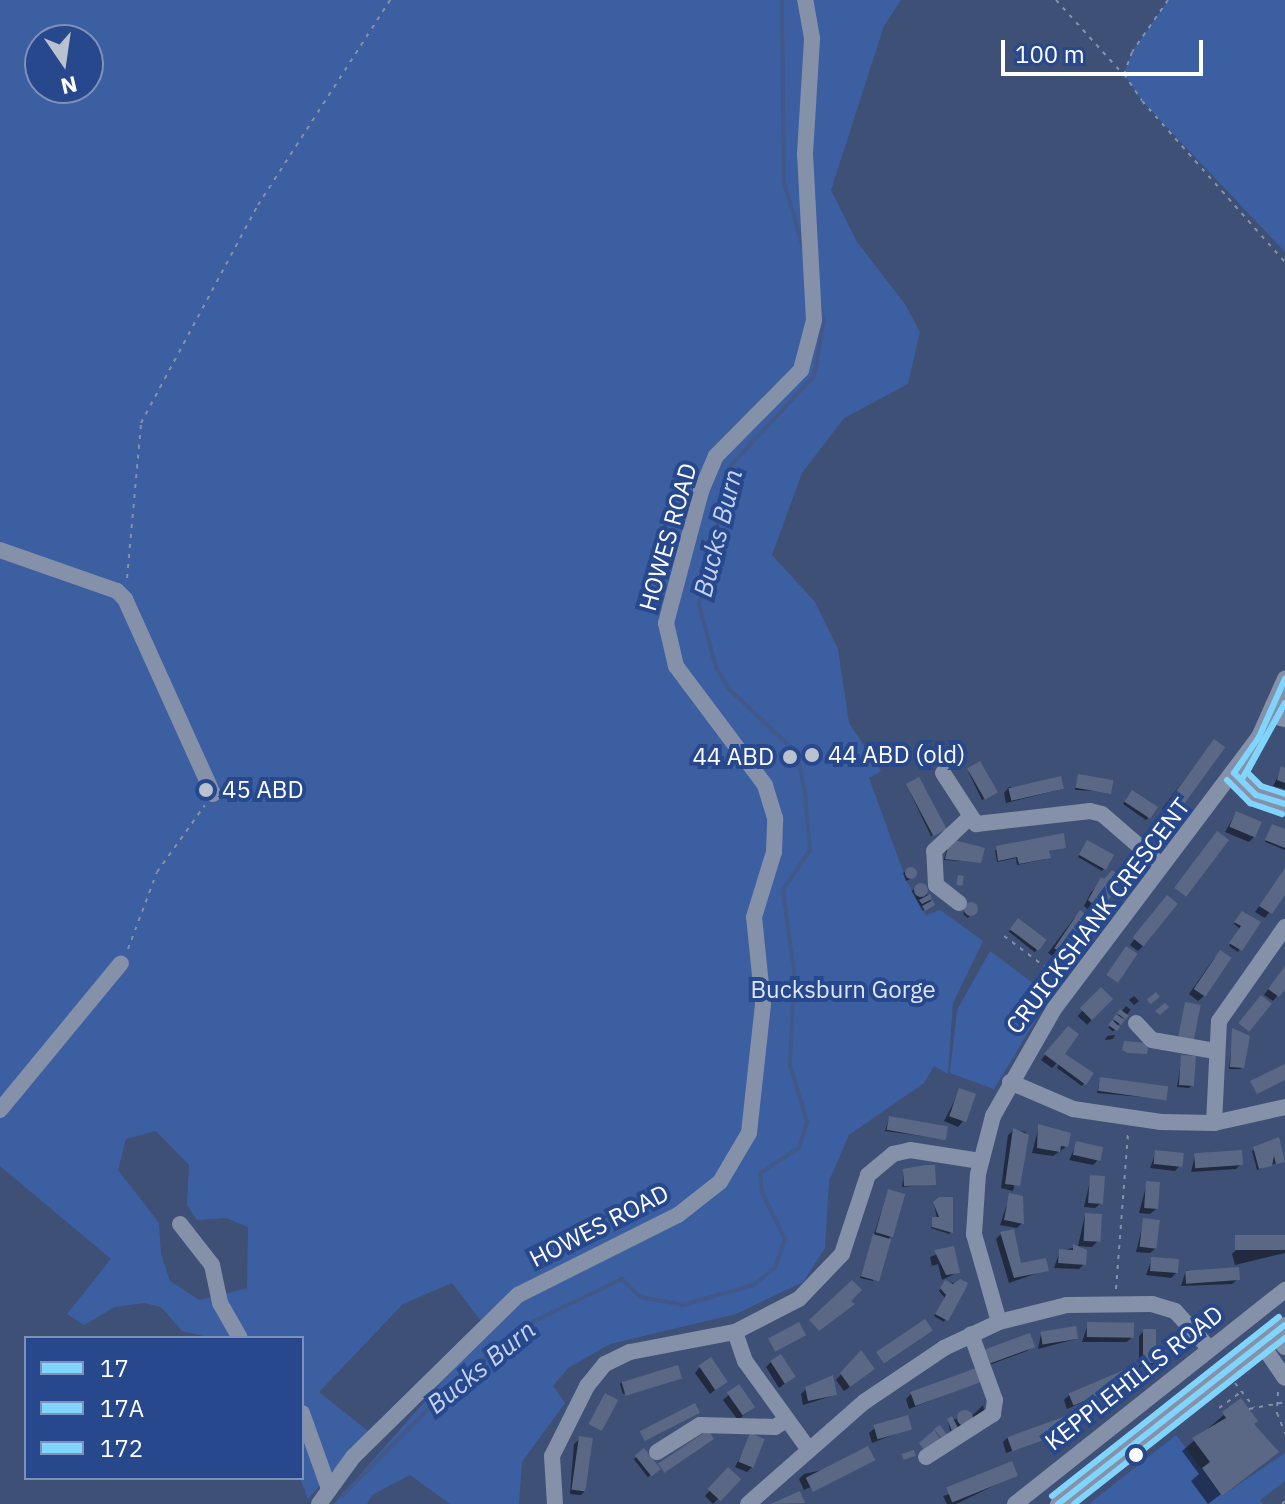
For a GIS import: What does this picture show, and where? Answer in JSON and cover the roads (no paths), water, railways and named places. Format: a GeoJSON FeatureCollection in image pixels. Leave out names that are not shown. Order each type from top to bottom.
{"type":"FeatureCollection","features":[{"type":"Feature","properties":{"kind":"street","name":"HOWES ROAD"},"geometry":{"type":"LineString","coordinates":[[319,1504],[353,1457],[493,1318],[545,1277],[678,1215],[720,1182],[749,1133],[763,1005],[754,917],[774,852],[775,818],[765,785],[676,666],[666,623],[701,491],[716,456],[801,370],[814,320],[807,241],[805,154],[812,38],[805,0]]}},
{"type":"Feature","properties":{"kind":"street"},"geometry":{"type":"LineString","coordinates":[[0,550],[117,591],[125,599],[213,794]]}},
{"type":"Feature","properties":{"kind":"street","name":"CRUICKSHANK CRESCENT"},"geometry":{"type":"LineString","coordinates":[[999,1322],[974,1234],[980,1161],[1010,1082],[1071,987],[1277,717],[1285,679]]}},
{"type":"Feature","properties":{"kind":"street"},"geometry":{"type":"LineString","coordinates":[[943,773],[968,819],[992,824],[1090,811],[1102,814],[1162,866]]}},
{"type":"Feature","properties":{"kind":"street"},"geometry":{"type":"LineString","coordinates":[[1234,773],[1256,795],[1285,804]]}},
{"type":"Feature","properties":{"kind":"street"},"geometry":{"type":"LineString","coordinates":[[959,903],[936,885],[934,851],[968,819]]}},
{"type":"Feature","properties":{"kind":"street"},"geometry":{"type":"LineString","coordinates":[[1214,1123],[1215,1051],[1227,1005],[1285,927]]}},
{"type":"Feature","properties":{"kind":"street"},"geometry":{"type":"LineString","coordinates":[[0,1110],[121,963]]}},
{"type":"Feature","properties":{"kind":"street"},"geometry":{"type":"LineString","coordinates":[[1136,1023],[1152,1040],[1215,1051]]}},
{"type":"Feature","properties":{"kind":"street"},"geometry":{"type":"LineString","coordinates":[[1010,1082],[1073,1109],[1129,1118],[1214,1123],[1285,1107]]}},
{"type":"Feature","properties":{"kind":"street"},"geometry":{"type":"LineString","coordinates":[[555,1504],[552,1456],[587,1386],[605,1364],[630,1352],[735,1332],[799,1299],[823,1279],[855,1228],[862,1189],[879,1161],[910,1150],[980,1161]]}},
{"type":"Feature","properties":{"kind":"street"},"geometry":{"type":"LineString","coordinates":[[180,1224],[212,1265],[220,1303],[239,1336]]}},
{"type":"Feature","properties":{"kind":"street","name":"KEPPLEHILLS ROAD"},"geometry":{"type":"LineString","coordinates":[[1015,1504],[1285,1290]]}},
{"type":"Feature","properties":{"kind":"street"},"geometry":{"type":"LineString","coordinates":[[748,1504],[807,1447],[864,1402],[971,1334],[999,1322],[1067,1305],[1115,1302],[1175,1311],[1209,1348]]}},
{"type":"Feature","properties":{"kind":"street"},"geometry":{"type":"LineString","coordinates":[[735,1332],[745,1361],[807,1447]]}},
{"type":"Feature","properties":{"kind":"street"},"geometry":{"type":"LineString","coordinates":[[926,1457],[993,1414],[995,1400],[971,1334]]}},
{"type":"Feature","properties":{"kind":"street"},"geometry":{"type":"LineString","coordinates":[[1276,1337],[1282,1383]]}},
{"type":"Feature","properties":{"kind":"street","name":"KEPPLEHILLS ROAD"},"geometry":{"type":"LineString","coordinates":[[1064,1502],[1225,1370],[1276,1337]]}},
{"type":"Feature","properties":{"kind":"street"},"geometry":{"type":"LineString","coordinates":[[304,1419],[329,1489]]}},
{"type":"Feature","properties":{"kind":"street"},"geometry":{"type":"LineString","coordinates":[[657,1452],[700,1425],[775,1427],[786,1420]]}},
{"type":"Feature","properties":{"kind":"waterway","name":"Bucks Burn"},"geometry":{"type":"LineString","coordinates":[[782,0],[784,182],[803,247]]}},
{"type":"Feature","properties":{"kind":"waterway","name":"Bucks Burn"},"geometry":{"type":"LineString","coordinates":[[342,1496],[454,1383],[520,1328],[622,1279],[640,1297],[683,1305],[753,1285],[775,1268],[785,1239],[762,1192],[760,1173],[799,1148],[807,1122],[790,1065],[794,973],[783,890],[810,850],[805,794],[797,753],[729,689],[716,667],[699,605],[732,464],[814,376],[824,320],[820,305]]}},
{"type":"Feature","properties":{"kind":"place","name":"44 ABD (old)"},"geometry":{"type":"Point","coordinates":[812,755]}},
{"type":"Feature","properties":{"kind":"place","name":"44 ABD"},"geometry":{"type":"Point","coordinates":[790,757]}},
{"type":"Feature","properties":{"kind":"place","name":"45 ABD"},"geometry":{"type":"Point","coordinates":[206,790]}},
{"type":"Feature","properties":{"kind":"park label","name":"Bucksburn Gorge"},"geometry":{"type":"Point","coordinates":[843,990]}}]}
